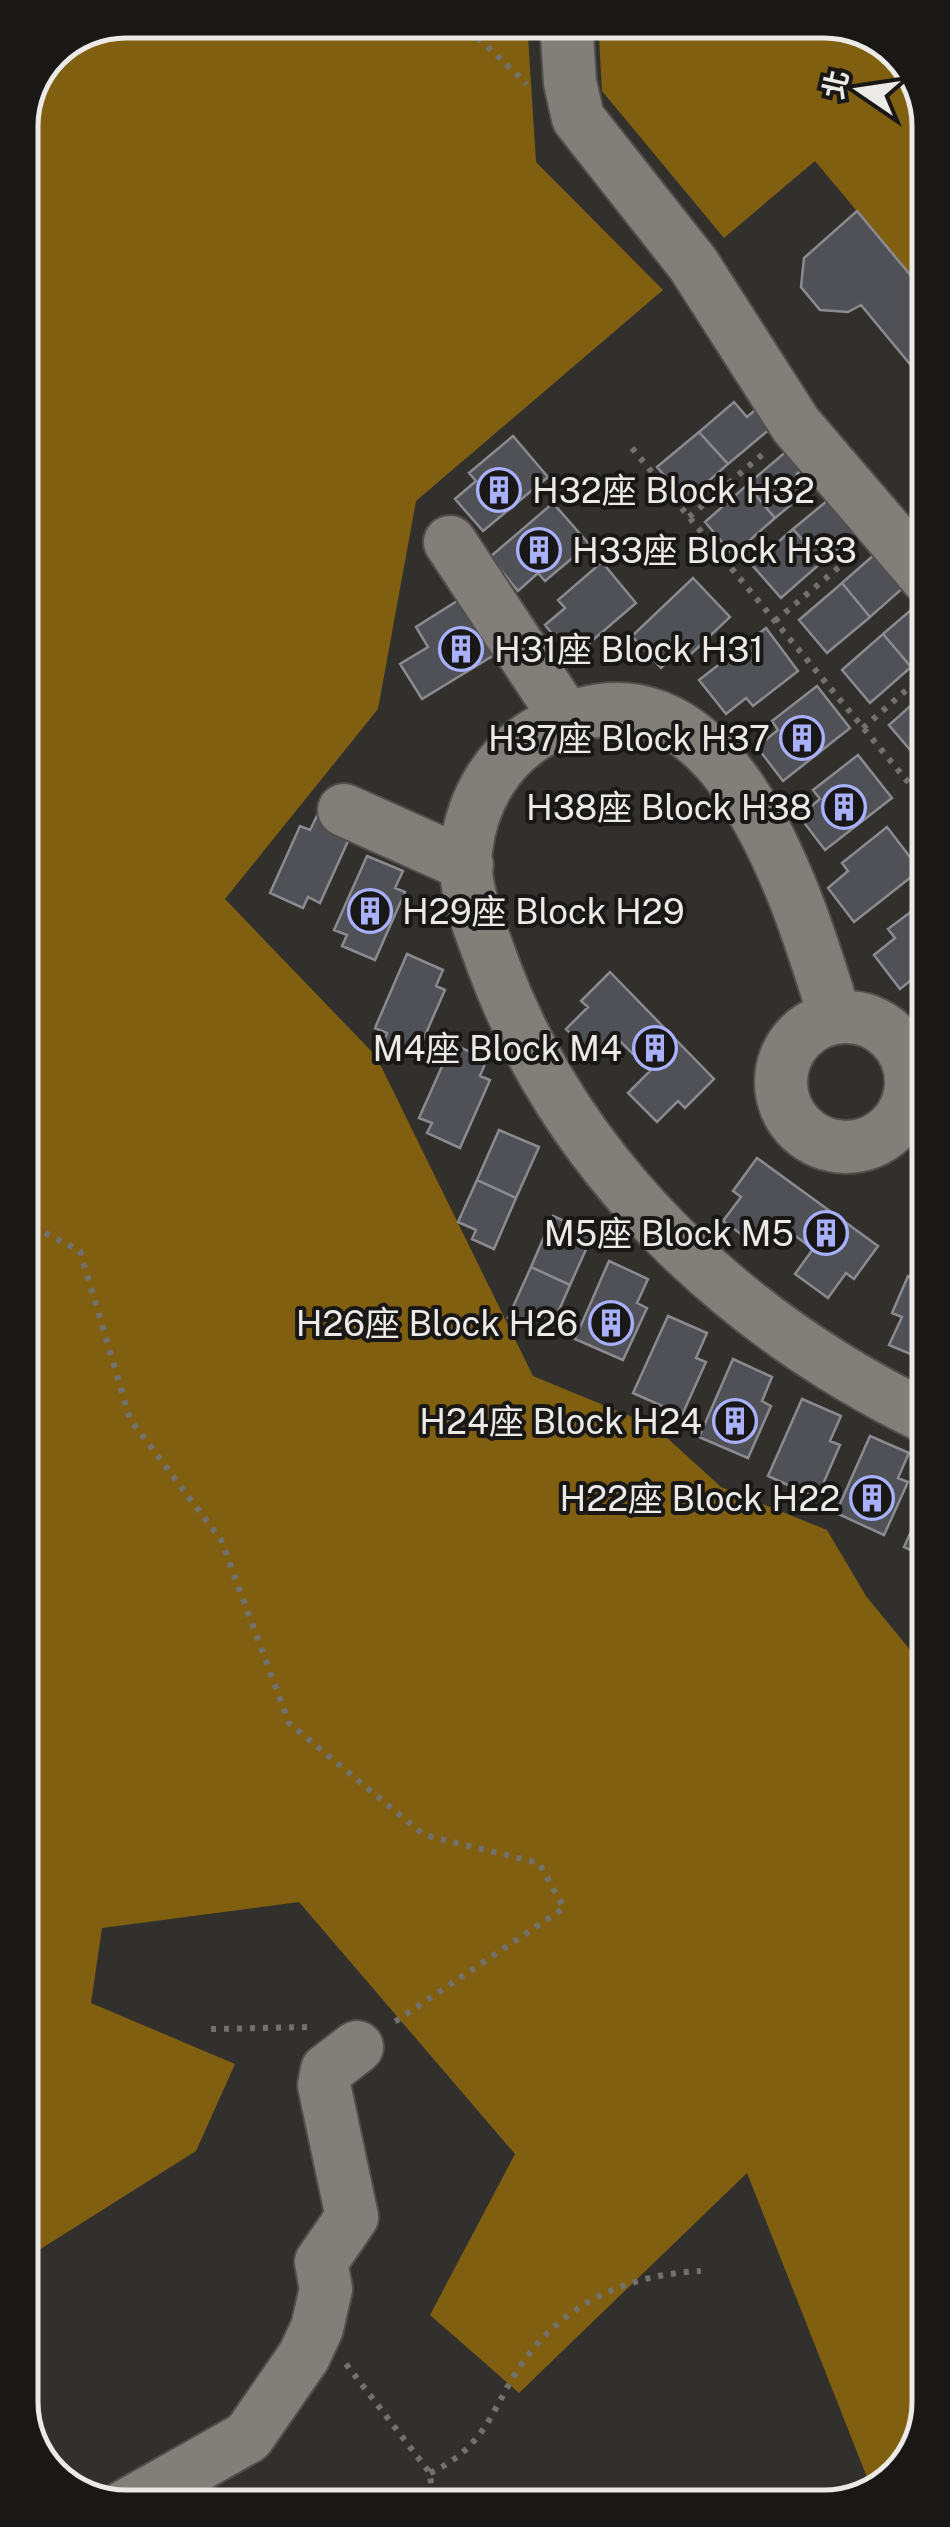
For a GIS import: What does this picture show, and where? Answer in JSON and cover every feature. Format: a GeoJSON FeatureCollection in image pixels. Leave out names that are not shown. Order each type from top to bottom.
{"type":"FeatureCollection","features":[{"type":"Feature","properties":{"kind":"street"},"geometry":{"type":"LineString","coordinates":[[568,38],[578,118],[693,264],[796,425],[912,560]]}},
{"type":"Feature","properties":{"kind":"street"},"geometry":{"type":"LineString","coordinates":[[450,542],[566,718]]}},
{"type":"Feature","properties":{"kind":"street"},"geometry":{"type":"LineString","coordinates":[[835,1017],[779,854],[725,770],[692,735],[654,716],[610,710],[566,718],[526,739],[495,770],[475,809],[467,865],[470,896],[521,1029],[568,1111],[635,1201],[726,1290],[775,1330],[828,1365],[912,1410]]}},
{"type":"Feature","properties":{"kind":"street"},"geometry":{"type":"LineString","coordinates":[[344,810],[467,865]]}},
{"type":"Feature","properties":{"kind":"street"},"geometry":{"type":"LineString","coordinates":[[912,1065],[888,1031],[872,1021],[835,1017],[799,1037],[784,1064],[782,1094],[802,1130],[818,1142],[839,1147],[871,1142],[898,1122],[912,1096]]}},
{"type":"Feature","properties":{"kind":"street"},"geometry":{"type":"LineString","coordinates":[[156,2489],[248,2437],[304,2356],[318,2328],[326,2289],[321,2262],[352,2217],[324,2085],[327,2070],[350,2052]]}},
{"type":"Feature","properties":{"kind":"path"},"geometry":{"type":"LineString","coordinates":[[477,38],[518,78],[578,118]]}},
{"type":"Feature","properties":{"kind":"path"},"geometry":{"type":"LineString","coordinates":[[688,517],[796,425]]}},
{"type":"Feature","properties":{"kind":"path"},"geometry":{"type":"LineString","coordinates":[[632,448],[912,786]]}},
{"type":"Feature","properties":{"kind":"path"},"geometry":{"type":"LineString","coordinates":[[775,621],[885,529]]}},
{"type":"Feature","properties":{"kind":"path"},"geometry":{"type":"LineString","coordinates":[[864,728],[912,685]]}},
{"type":"Feature","properties":{"kind":"path"},"geometry":{"type":"LineString","coordinates":[[38,1229],[80,1251],[130,1419],[220,1540],[289,1724],[424,1835],[539,1863],[564,1908],[350,2052],[322,2028],[211,2028]]}},
{"type":"Feature","properties":{"kind":"path"},"geometry":{"type":"LineString","coordinates":[[430,2473],[474,2444],[531,2350],[584,2301],[660,2273],[701,2271]]}},
{"type":"Feature","properties":{"kind":"path"},"geometry":{"type":"LineString","coordinates":[[318,2328],[430,2473],[432,2489]]}},
{"type":"Feature","properties":{"kind":"shaded area"},"geometry":{"type":"Polygon","coordinates":[[[114,38],[528,38],[536,162],[663,290],[416,501],[378,709],[225,899],[376,1056],[533,1376],[654,1426],[721,1487],[827,1530],[866,1596],[912,1652],[912,2413],[908,2430],[887,2464],[867,2478],[747,2173],[519,2393],[430,2315],[515,2154],[299,1902],[102,1928],[91,2003],[235,2064],[196,2151],[38,2251],[40,102],[67,59],[81,49],[114,38]]]}},
{"type":"Feature","properties":{"kind":"shaded area"},"geometry":{"type":"Polygon","coordinates":[[[599,38],[831,38],[848,40],[874,52],[898,76],[910,102],[912,277],[815,161],[724,238],[602,91],[599,38]]]}},
{"type":"Feature","properties":{"kind":"building"},"geometry":{"type":"Polygon","coordinates":[[[857,211],[912,277],[912,367],[861,305],[848,312],[820,310],[801,287],[804,258],[857,211]]]}},
{"type":"Feature","properties":{"kind":"building"},"geometry":{"type":"Polygon","coordinates":[[[734,402],[747,417],[755,410],[771,428],[728,464],[699,432],[734,402]]]}},
{"type":"Feature","properties":{"kind":"building"},"geometry":{"type":"Polygon","coordinates":[[[699,432],[728,464],[686,501],[657,467],[699,432]]]}},
{"type":"Feature","properties":{"kind":"building","name":"H32座 Block H32"},"geometry":{"type":"Polygon","coordinates":[[[513,436],[548,477],[483,531],[455,499],[476,481],[469,473],[513,436]]]}},
{"type":"Feature","properties":{"kind":"building"},"geometry":{"type":"Polygon","coordinates":[[[789,449],[804,468],[797,474],[810,489],[775,518],[747,485],[789,449]]]}},
{"type":"Feature","properties":{"kind":"building"},"geometry":{"type":"Polygon","coordinates":[[[747,485],[775,518],[733,555],[705,522],[747,485]]]}},
{"type":"Feature","properties":{"kind":"building"},"geometry":{"type":"Polygon","coordinates":[[[828,500],[864,526],[822,562],[793,529],[828,500]]]}},
{"type":"Feature","properties":{"kind":"building","name":"H33座 Block H33"},"geometry":{"type":"Polygon","coordinates":[[[553,503],[589,544],[545,581],[538,573],[518,591],[490,557],[553,503]]]}},
{"type":"Feature","properties":{"kind":"building"},"geometry":{"type":"Polygon","coordinates":[[[793,529],[822,562],[781,598],[752,565],[793,529]]]}},
{"type":"Feature","properties":{"kind":"building"},"geometry":{"type":"Polygon","coordinates":[[[883,547],[904,587],[870,617],[842,583],[883,547]]]}},
{"type":"Feature","properties":{"kind":"building"},"geometry":{"type":"Polygon","coordinates":[[[602,562],[636,603],[572,658],[545,625],[565,608],[558,600],[602,562]]]}},
{"type":"Feature","properties":{"kind":"building"},"geometry":{"type":"Polygon","coordinates":[[[693,578],[730,617],[688,657],[681,649],[661,668],[632,636],[693,578]]]}},
{"type":"Feature","properties":{"kind":"building"},"geometry":{"type":"Polygon","coordinates":[[[842,583],[870,617],[827,653],[799,620],[842,583]]]}},
{"type":"Feature","properties":{"kind":"building","name":"H31座 Block H31"},"geometry":{"type":"Polygon","coordinates":[[[465,596],[499,652],[422,699],[400,664],[428,647],[416,627],[465,596]]]}},
{"type":"Feature","properties":{"kind":"building"},"geometry":{"type":"Polygon","coordinates":[[[912,609],[912,666],[911,667],[883,634],[912,609]]]}},
{"type":"Feature","properties":{"kind":"building"},"geometry":{"type":"Polygon","coordinates":[[[766,628],[798,671],[753,706],[746,698],[726,714],[699,680],[766,628]]]}},
{"type":"Feature","properties":{"kind":"building"},"geometry":{"type":"Polygon","coordinates":[[[883,634],[911,667],[870,703],[842,670],[883,634]]]}},
{"type":"Feature","properties":{"kind":"building","name":"H37座 Block H37"},"geometry":{"type":"Polygon","coordinates":[[[817,686],[850,728],[783,781],[757,747],[778,730],[772,721],[817,686]]]}},
{"type":"Feature","properties":{"kind":"building"},"geometry":{"type":"Polygon","coordinates":[[[912,704],[912,752],[889,725],[912,704]]]}},
{"type":"Feature","properties":{"kind":"building","name":"H38座 Block H38"},"geometry":{"type":"Polygon","coordinates":[[[858,755],[892,798],[825,850],[799,816],[820,799],[813,790],[858,755]]]}},
{"type":"Feature","properties":{"kind":"building"},"geometry":{"type":"Polygon","coordinates":[[[318,814],[353,830],[320,903],[308,897],[303,908],[270,893],[300,826],[310,830],[318,814]]]}},
{"type":"Feature","properties":{"kind":"building"},"geometry":{"type":"Polygon","coordinates":[[[887,827],[912,860],[912,876],[854,922],[828,888],[848,871],[842,863],[887,827]]]}},
{"type":"Feature","properties":{"kind":"building","name":"H29座 Block H29"},"geometry":{"type":"Polygon","coordinates":[[[367,856],[403,871],[395,888],[405,892],[375,960],[342,946],[347,935],[334,930],[367,856]]]}},
{"type":"Feature","properties":{"kind":"building"},"geometry":{"type":"Polygon","coordinates":[[[912,911],[912,980],[900,989],[874,955],[895,938],[888,929],[912,911]]]}},
{"type":"Feature","properties":{"kind":"building"},"geometry":{"type":"Polygon","coordinates":[[[407,954],[443,970],[436,986],[445,990],[415,1058],[383,1044],[387,1033],[375,1028],[407,954]]]}},
{"type":"Feature","properties":{"kind":"building","name":"M4座 Block M4"},"geometry":{"type":"Polygon","coordinates":[[[610,972],[714,1079],[685,1108],[678,1101],[657,1122],[628,1093],[650,1071],[616,1037],[594,1058],[566,1029],[588,1007],[581,1001],[610,972]]]}},
{"type":"Feature","properties":{"kind":"building"},"geometry":{"type":"Polygon","coordinates":[[[452,1044],[487,1059],[480,1076],[490,1080],[460,1148],[427,1133],[432,1123],[419,1118],[452,1044]]]}},
{"type":"Feature","properties":{"kind":"building"},"geometry":{"type":"Polygon","coordinates":[[[499,1130],[539,1147],[516,1198],[477,1180],[499,1130]]]}},
{"type":"Feature","properties":{"kind":"building","name":"M5座 Block M5"},"geometry":{"type":"Polygon","coordinates":[[[757,1158],[878,1246],[854,1279],[846,1273],[828,1298],[795,1274],[813,1249],[774,1220],[756,1245],[723,1221],[741,1197],[733,1191],[757,1158]]]}},
{"type":"Feature","properties":{"kind":"building"},"geometry":{"type":"Polygon","coordinates":[[[477,1180],[516,1198],[494,1249],[472,1239],[476,1230],[458,1222],[477,1180]]]}},
{"type":"Feature","properties":{"kind":"building"},"geometry":{"type":"Polygon","coordinates":[[[553,1216],[593,1234],[570,1285],[531,1267],[553,1216]]]}},
{"type":"Feature","properties":{"kind":"building","name":"H26座 Block H26"},"geometry":{"type":"Polygon","coordinates":[[[609,1261],[648,1279],[637,1303],[647,1308],[623,1360],[575,1339],[609,1261]]]}},
{"type":"Feature","properties":{"kind":"building"},"geometry":{"type":"Polygon","coordinates":[[[531,1267],[570,1285],[552,1326],[534,1318],[530,1328],[508,1318],[531,1267]]]}},
{"type":"Feature","properties":{"kind":"building"},"geometry":{"type":"Polygon","coordinates":[[[908,1276],[912,1278],[912,1355],[889,1345],[902,1317],[892,1313],[908,1276]]]}},
{"type":"Feature","properties":{"kind":"building"},"geometry":{"type":"Polygon","coordinates":[[[668,1316],[707,1333],[696,1358],[706,1362],[682,1415],[633,1393],[668,1316]]]}},
{"type":"Feature","properties":{"kind":"building","name":"H24座 Block H24"},"geometry":{"type":"Polygon","coordinates":[[[733,1359],[772,1377],[762,1401],[771,1406],[748,1458],[699,1437],[733,1359]]]}},
{"type":"Feature","properties":{"kind":"building"},"geometry":{"type":"Polygon","coordinates":[[[802,1399],[841,1416],[830,1441],[840,1445],[817,1498],[768,1476],[802,1399]]]}},
{"type":"Feature","properties":{"kind":"building","name":"H22座 Block H22"},"geometry":{"type":"Polygon","coordinates":[[[870,1436],[909,1453],[898,1478],[908,1482],[884,1535],[836,1513],[870,1436]]]}},
{"type":"Feature","properties":{"kind":"building"},"geometry":{"type":"Polygon","coordinates":[[[912,1529],[912,1551],[904,1547],[912,1529]]]}},
{"type":"Feature","properties":{"kind":"place","name":"H32座 Block H32"},"geometry":{"type":"Point","coordinates":[499,490]}},
{"type":"Feature","properties":{"kind":"place","name":"H33座 Block H33"},"geometry":{"type":"Point","coordinates":[539,550]}},
{"type":"Feature","properties":{"kind":"place","name":"H31座 Block H31"},"geometry":{"type":"Point","coordinates":[461,649]}},
{"type":"Feature","properties":{"kind":"place","name":"H37座 Block H37"},"geometry":{"type":"Point","coordinates":[802,738]}},
{"type":"Feature","properties":{"kind":"place","name":"H38座 Block H38"},"geometry":{"type":"Point","coordinates":[844,807]}},
{"type":"Feature","properties":{"kind":"place","name":"H29座 Block H29"},"geometry":{"type":"Point","coordinates":[370,911]}},
{"type":"Feature","properties":{"kind":"place","name":"M4座 Block M4"},"geometry":{"type":"Point","coordinates":[655,1048]}},
{"type":"Feature","properties":{"kind":"place","name":"M5座 Block M5"},"geometry":{"type":"Point","coordinates":[826,1233]}},
{"type":"Feature","properties":{"kind":"place","name":"H26座 Block H26"},"geometry":{"type":"Point","coordinates":[611,1323]}},
{"type":"Feature","properties":{"kind":"place","name":"H24座 Block H24"},"geometry":{"type":"Point","coordinates":[735,1421]}},
{"type":"Feature","properties":{"kind":"place","name":"H22座 Block H22"},"geometry":{"type":"Point","coordinates":[872,1498]}}]}
